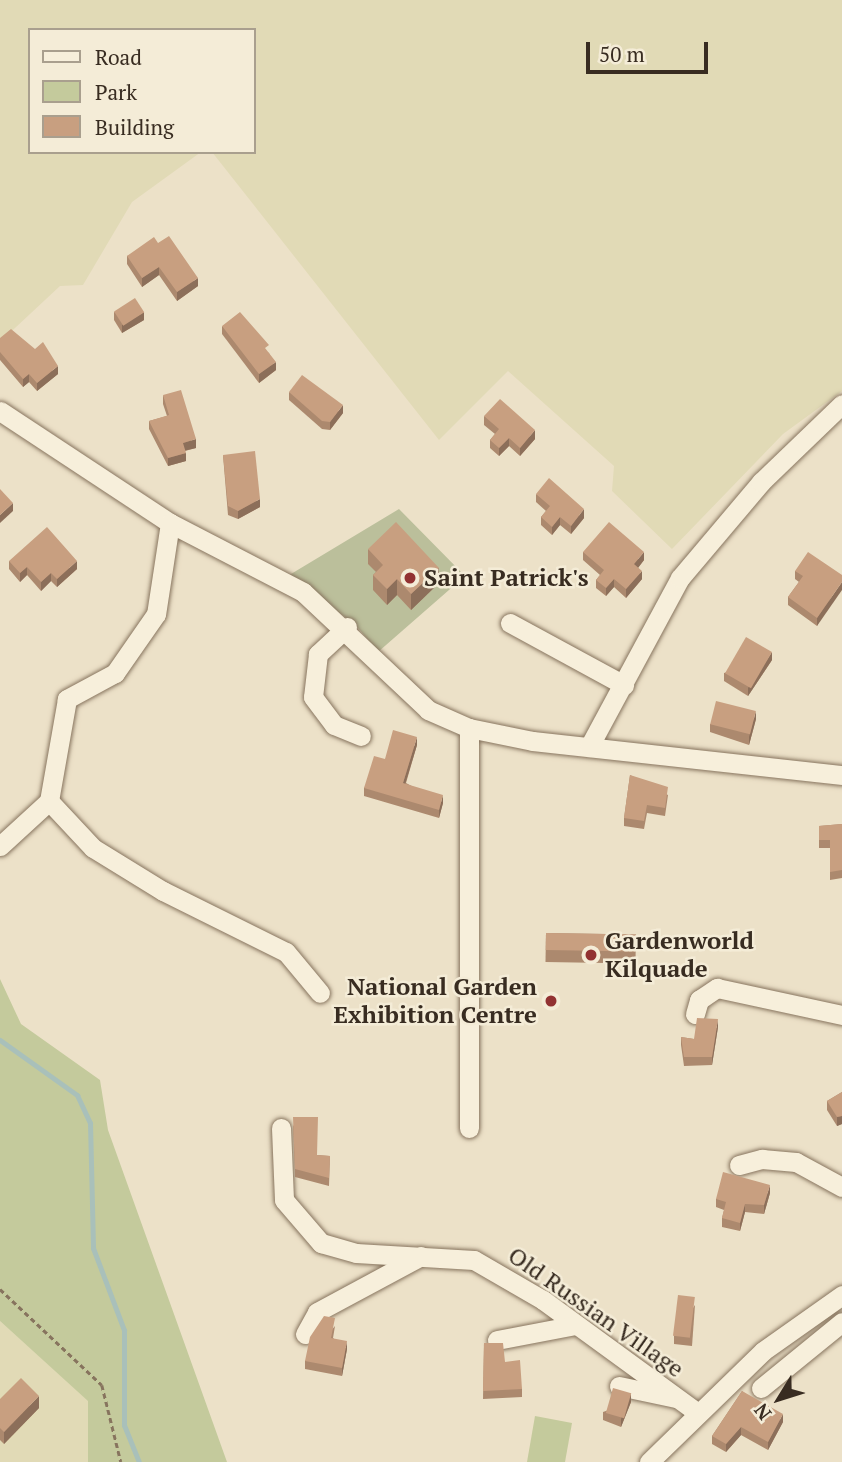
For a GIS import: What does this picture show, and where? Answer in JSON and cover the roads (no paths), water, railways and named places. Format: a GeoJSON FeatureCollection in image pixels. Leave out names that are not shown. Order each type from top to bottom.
{"type":"FeatureCollection","features":[{"type":"Feature","properties":{"kind":"street"},"geometry":{"type":"LineString","coordinates":[[589,747],[680,578],[761,482],[842,404]]}},
{"type":"Feature","properties":{"kind":"street"},"geometry":{"type":"LineString","coordinates":[[0,411],[170,523],[303,592],[347,627],[375,666],[428,710],[469,728],[703,765],[842,775]]}},
{"type":"Feature","properties":{"kind":"street"},"geometry":{"type":"LineString","coordinates":[[0,846],[49,801],[67,699],[115,673],[156,614],[170,523]]}},
{"type":"Feature","properties":{"kind":"street"},"geometry":{"type":"LineString","coordinates":[[510,623],[624,684]]}},
{"type":"Feature","properties":{"kind":"street"},"geometry":{"type":"LineString","coordinates":[[347,627],[318,654],[313,697],[334,725],[361,736]]}},
{"type":"Feature","properties":{"kind":"street"},"geometry":{"type":"LineString","coordinates":[[469,728],[469,1128]]}},
{"type":"Feature","properties":{"kind":"street"},"geometry":{"type":"LineString","coordinates":[[49,801],[93,848],[286,952],[320,993]]}},
{"type":"Feature","properties":{"kind":"street"},"geometry":{"type":"LineString","coordinates":[[695,1014],[699,1000],[717,988],[842,1015]]}},
{"type":"Feature","properties":{"kind":"street","name":"Old Russian Village"},"geometry":{"type":"LineString","coordinates":[[281,1128],[284,1200],[310,1233],[356,1253],[474,1260],[576,1325],[698,1413]]}},
{"type":"Feature","properties":{"kind":"street"},"geometry":{"type":"LineString","coordinates":[[739,1165],[762,1159],[796,1162],[842,1187]]}},
{"type":"Feature","properties":{"kind":"street"},"geometry":{"type":"LineString","coordinates":[[305,1334],[317,1312],[422,1255]]}},
{"type":"Feature","properties":{"kind":"street"},"geometry":{"type":"LineString","coordinates":[[649,1462],[763,1351],[842,1295]]}},
{"type":"Feature","properties":{"kind":"street"},"geometry":{"type":"LineString","coordinates":[[761,1388],[842,1322]]}},
{"type":"Feature","properties":{"kind":"street"},"geometry":{"type":"LineString","coordinates":[[497,1340],[576,1325]]}},
{"type":"Feature","properties":{"kind":"street"},"geometry":{"type":"LineString","coordinates":[[619,1386],[677,1398]]}},
{"type":"Feature","properties":{"kind":"waterway"},"geometry":{"type":"LineString","coordinates":[[0,1040],[77,1095],[90,1123],[93,1248],[124,1330],[124,1425],[139,1462]]}},
{"type":"Feature","properties":{"kind":"place","name":"Saint Patrick's"},"geometry":{"type":"Point","coordinates":[410,578]}},
{"type":"Feature","properties":{"kind":"place","name":"Gardenworld Kilquade"},"geometry":{"type":"Point","coordinates":[591,955]}},
{"type":"Feature","properties":{"kind":"place","name":"National Garden Exhibition Centre"},"geometry":{"type":"Point","coordinates":[551,1001]}}]}
